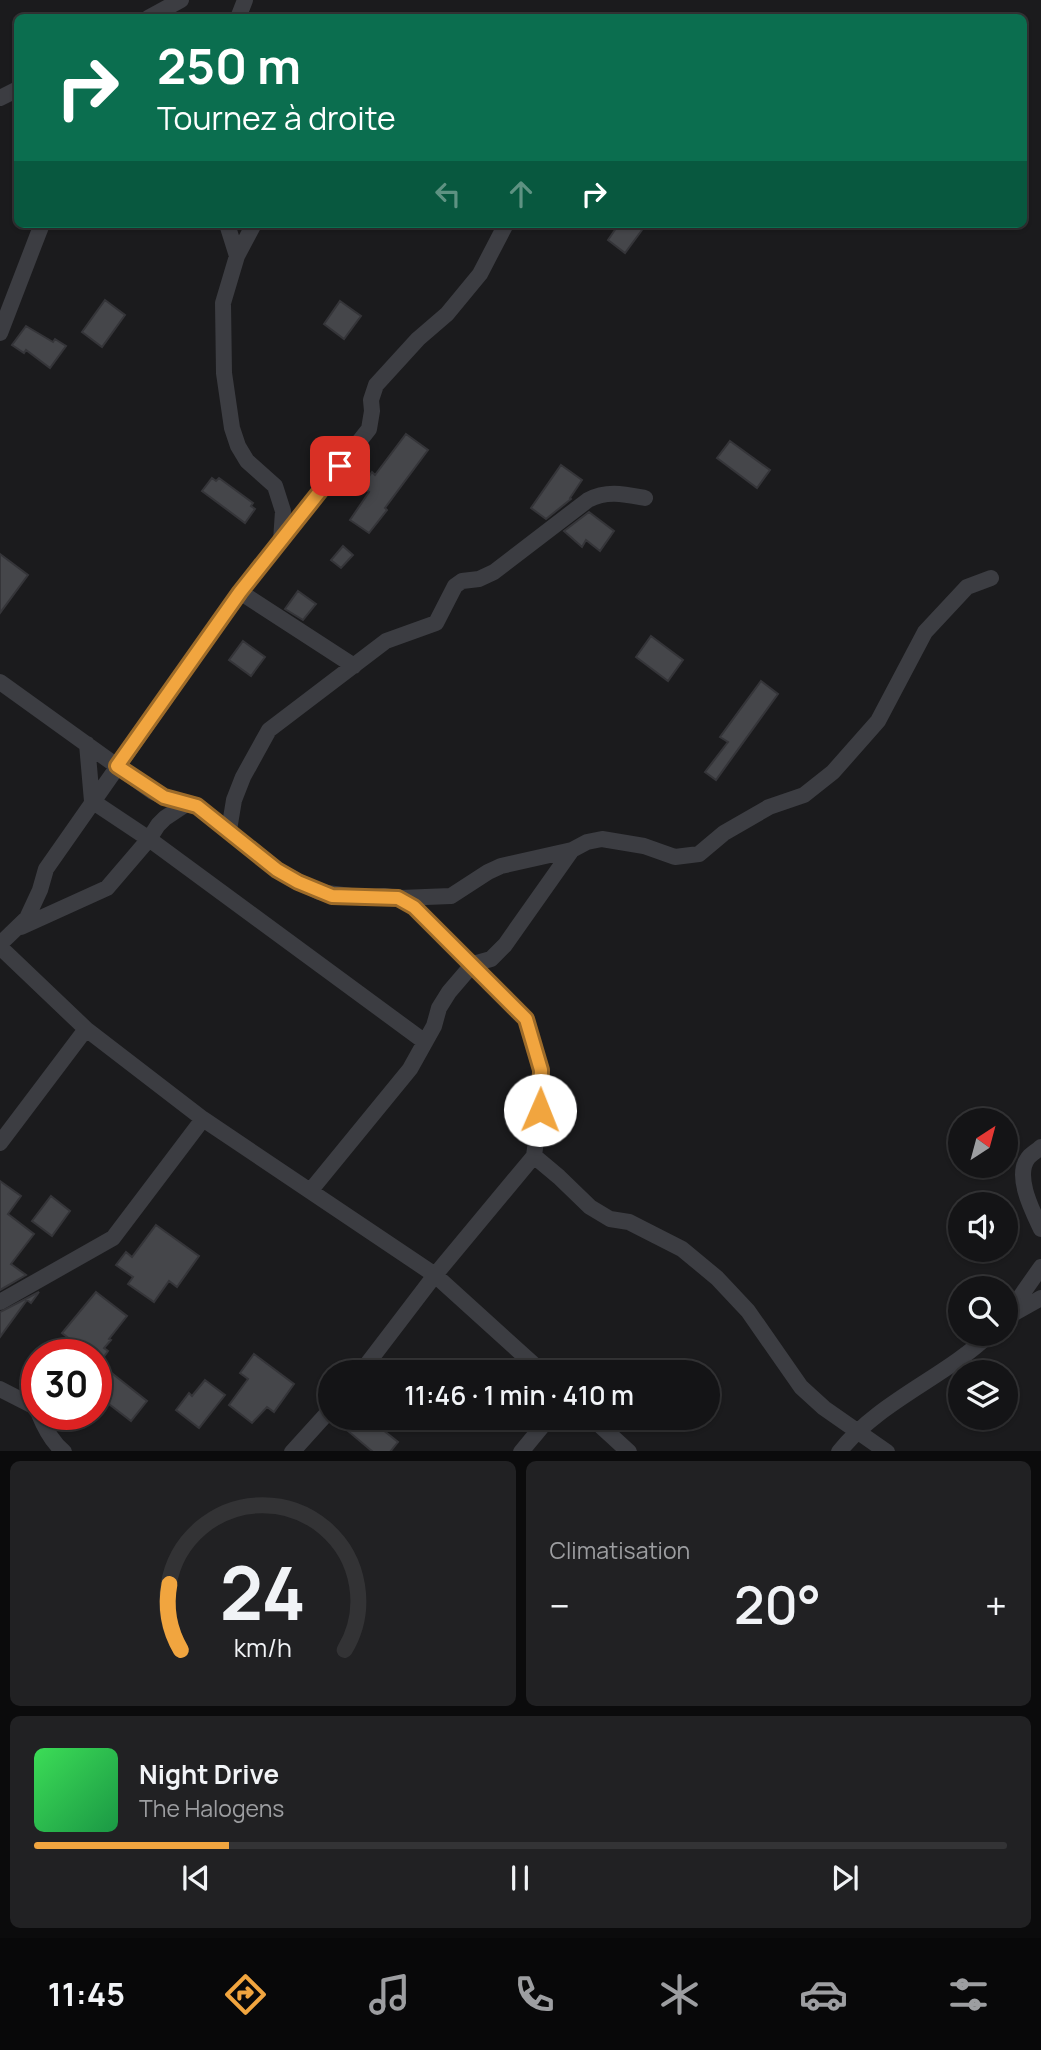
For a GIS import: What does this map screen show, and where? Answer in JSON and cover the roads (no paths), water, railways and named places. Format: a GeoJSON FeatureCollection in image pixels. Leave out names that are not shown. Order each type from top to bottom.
{"type":"FeatureCollection","features":[{"type":"Feature","properties":{"kind":"street"},"geometry":{"type":"LineString","coordinates":[[155,14],[181,0]]}},
{"type":"Feature","properties":{"kind":"street"},"geometry":{"type":"LineString","coordinates":[[0,333],[40,228]]}},
{"type":"Feature","properties":{"kind":"street"},"geometry":{"type":"LineString","coordinates":[[228,228],[237,257]]}},
{"type":"Feature","properties":{"kind":"street"},"geometry":{"type":"LineString","coordinates":[[252,228],[237,257],[223,303],[224,373],[232,428],[242,453],[247,461],[275,486],[283,511],[281,541]]}},
{"type":"Feature","properties":{"kind":"street"},"geometry":{"type":"LineString","coordinates":[[504,228],[480,274],[447,314],[418,339],[376,385],[371,400],[369,429],[240,592],[46,869],[34,906],[18,929],[0,945],[86,1029],[203,1119],[435,1275],[529,1360]]}},
{"type":"Feature","properties":{"kind":"street"},"geometry":{"type":"LineString","coordinates":[[229,830],[234,800],[243,777],[269,730],[386,641],[436,624],[455,586],[462,581],[480,579],[494,572],[588,500],[601,493],[645,498]]}},
{"type":"Feature","properties":{"kind":"street"},"geometry":{"type":"LineString","coordinates":[[0,682],[153,792],[175,802],[197,806],[277,870],[319,892],[332,896],[398,898],[451,896],[501,866],[603,839],[644,846],[675,857],[699,854],[724,833],[769,807],[804,796],[833,772],[878,721],[925,632],[967,587],[991,578]]}},
{"type":"Feature","properties":{"kind":"street"},"geometry":{"type":"LineString","coordinates":[[240,592],[354,666]]}},
{"type":"Feature","properties":{"kind":"street"},"geometry":{"type":"LineString","coordinates":[[87,744],[92,801]]}},
{"type":"Feature","properties":{"kind":"street"},"geometry":{"type":"LineString","coordinates":[[92,801],[149,839],[425,1042]]}},
{"type":"Feature","properties":{"kind":"street"},"geometry":{"type":"LineString","coordinates":[[18,929],[107,888],[165,818],[186,804]]}},
{"type":"Feature","properties":{"kind":"street"},"geometry":{"type":"LineString","coordinates":[[311,1190],[410,1069],[449,992],[473,964],[491,958],[505,945],[572,849]]}},
{"type":"Feature","properties":{"kind":"street"},"geometry":{"type":"LineString","coordinates":[[370,1360],[435,1275],[534,1156],[540,1110],[541,1070],[526,1019],[414,907],[398,898]]}},
{"type":"Feature","properties":{"kind":"street"},"geometry":{"type":"LineString","coordinates":[[0,1143],[86,1029]]}},
{"type":"Feature","properties":{"kind":"street"},"geometry":{"type":"LineString","coordinates":[[0,1302],[113,1238],[203,1119]]}},
{"type":"Feature","properties":{"kind":"street"},"geometry":{"type":"LineString","coordinates":[[1041,1147],[1027,1159],[1024,1177],[1027,1196],[1041,1229]]}},
{"type":"Feature","properties":{"kind":"street"},"geometry":{"type":"LineString","coordinates":[[534,1156],[590,1207],[610,1219],[629,1222],[682,1250],[717,1278],[748,1311],[801,1387],[824,1408],[847,1444],[887,1451]]}},
{"type":"Feature","properties":{"kind":"street"},"geometry":{"type":"LineString","coordinates":[[1018,1300],[1041,1267]]}},
{"type":"Feature","properties":{"kind":"street"},"geometry":{"type":"LineString","coordinates":[[1018,1310],[1041,1298]]}},
{"type":"Feature","properties":{"kind":"street"},"geometry":{"type":"LineString","coordinates":[[847,1444],[977,1346]]}},
{"type":"Feature","properties":{"kind":"street"},"geometry":{"type":"LineString","coordinates":[[0,1389],[21,1400]]}},
{"type":"Feature","properties":{"kind":"street"},"geometry":{"type":"LineString","coordinates":[[292,1451],[318,1423]]}},
{"type":"Feature","properties":{"kind":"street"},"geometry":{"type":"LineString","coordinates":[[47,1430],[64,1451]]}},
{"type":"Feature","properties":{"kind":"street"},"geometry":{"type":"LineString","coordinates":[[521,1451],[539,1430]]}},
{"type":"Feature","properties":{"kind":"street"},"geometry":{"type":"LineString","coordinates":[[605,1430],[629,1451]]}}]}
